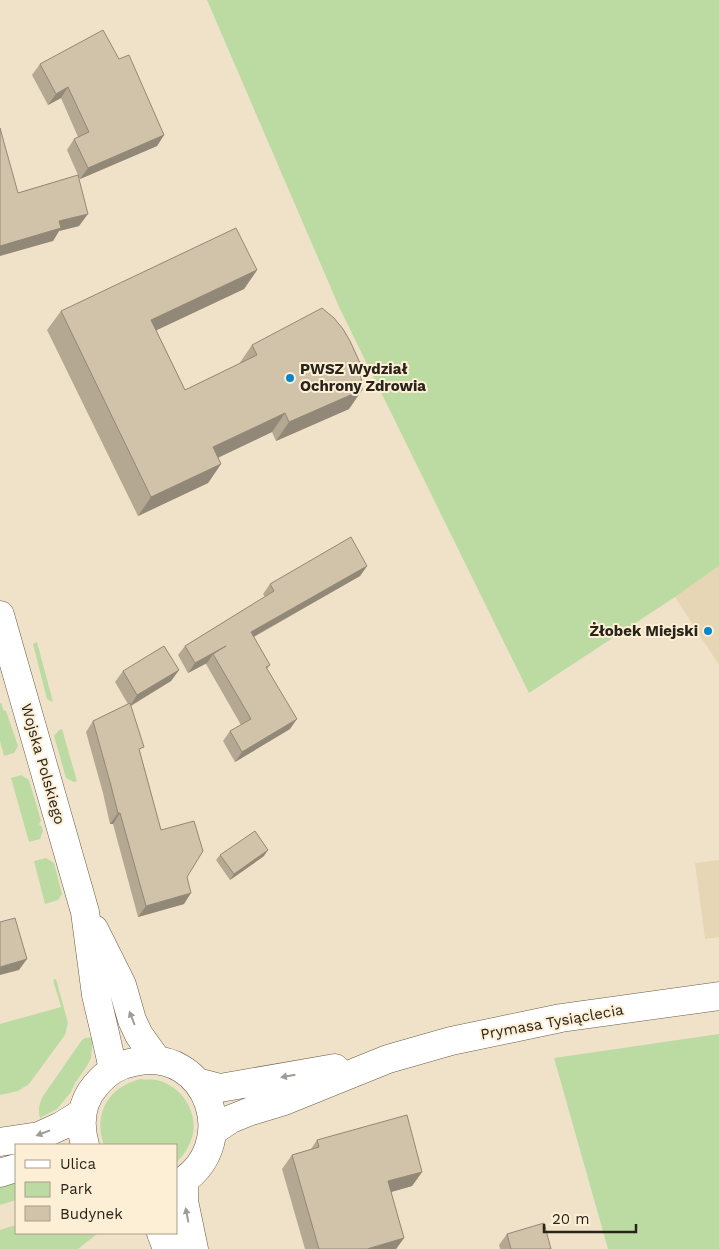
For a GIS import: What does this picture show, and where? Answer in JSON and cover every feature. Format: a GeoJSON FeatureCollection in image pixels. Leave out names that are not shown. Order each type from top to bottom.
{"type":"FeatureCollection","features":[{"type":"Feature","properties":{"kind":"main road","name":"Wojska Polskiego"},"geometry":{"type":"LineString","coordinates":[[0,616],[86,912],[96,995],[113,1069]]}},
{"type":"Feature","properties":{"kind":"main road","name":"Wojska Polskiego"},"geometry":{"type":"LineString","coordinates":[[86,912],[122,985],[132,1020],[139,1035],[157,1060]]}},
{"type":"Feature","properties":{"kind":"main road","name":"Prymasa Tysiąclecia"},"geometry":{"type":"LineString","coordinates":[[213,1131],[231,1119],[251,1110],[284,1101],[388,1059],[451,1041],[561,1018],[719,996]]}},
{"type":"Feature","properties":{"kind":"main road"},"geometry":{"type":"LineString","coordinates":[[85,1144],[82,1133],[82,1113],[86,1101],[91,1090],[113,1069],[145,1059],[168,1063],[179,1067],[189,1074],[204,1092],[210,1104],[213,1118],[211,1144],[205,1158],[193,1173],[180,1183],[194,1249]]}},
{"type":"Feature","properties":{"kind":"main road","name":"Prymasa Tysiąclecia"},"geometry":{"type":"LineString","coordinates":[[197,1082],[220,1088],[388,1059]]}},
{"type":"Feature","properties":{"kind":"main road"},"geometry":{"type":"LineString","coordinates":[[0,1142],[39,1136],[61,1126],[82,1113]]}},
{"type":"Feature","properties":{"kind":"main road"},"geometry":{"type":"LineString","coordinates":[[0,1173],[15,1168]]}},
{"type":"Feature","properties":{"kind":"main road"},"geometry":{"type":"LineString","coordinates":[[161,1234],[167,1249]]}},
{"type":"Feature","properties":{"kind":"shaded area","name":"Żłobek Miejski"},"geometry":{"type":"Polygon","coordinates":[[[719,566],[719,665],[675,597],[719,566]]]}},
{"type":"Feature","properties":{"kind":"shaded area"},"geometry":{"type":"Polygon","coordinates":[[[719,860],[719,937],[705,939],[695,863],[719,860]]]}},
{"type":"Feature","properties":{"kind":"green space"},"geometry":{"type":"Polygon","coordinates":[[[207,0],[719,0],[719,566],[529,693],[340,309],[207,0]]]}},
{"type":"Feature","properties":{"kind":"green space"},"geometry":{"type":"Polygon","coordinates":[[[37,642],[53,702],[47,699],[33,644],[37,642]]]}},
{"type":"Feature","properties":{"kind":"green space"},"geometry":{"type":"Polygon","coordinates":[[[0,703],[3,710],[6,711],[18,746],[14,753],[4,756],[0,741],[0,703]]]}},
{"type":"Feature","properties":{"kind":"green space"},"geometry":{"type":"Polygon","coordinates":[[[62,729],[77,781],[74,782],[66,778],[54,736],[62,729]]]}},
{"type":"Feature","properties":{"kind":"green space"},"geometry":{"type":"Polygon","coordinates":[[[21,775],[29,780],[41,821],[39,824],[43,831],[40,839],[29,842],[11,778],[21,775]]]}},
{"type":"Feature","properties":{"kind":"green space"},"geometry":{"type":"Polygon","coordinates":[[[46,858],[54,863],[62,894],[58,900],[45,904],[34,861],[46,858]]]}},
{"type":"Feature","properties":{"kind":"green space"},"geometry":{"type":"Polygon","coordinates":[[[56,979],[68,1023],[65,1035],[29,1084],[18,1091],[0,1095],[0,1024],[61,1007],[53,980],[56,979]]]}},
{"type":"Feature","properties":{"kind":"green space"},"geometry":{"type":"Polygon","coordinates":[[[719,1034],[719,1249],[608,1249],[554,1058],[719,1034]]]}},
{"type":"Feature","properties":{"kind":"green space"},"geometry":{"type":"Polygon","coordinates":[[[93,1037],[91,1058],[71,1092],[57,1109],[40,1118],[39,1107],[43,1096],[82,1040],[93,1037]]]}},
{"type":"Feature","properties":{"kind":"green space"},"geometry":{"type":"Polygon","coordinates":[[[140,1079],[156,1080],[174,1088],[187,1102],[191,1111],[193,1130],[191,1140],[178,1161],[178,1144],[104,1144],[100,1127],[103,1110],[111,1096],[127,1084],[140,1079]]]}},
{"type":"Feature","properties":{"kind":"green space"},"geometry":{"type":"Polygon","coordinates":[[[15,1178],[15,1200],[0,1205],[0,1183],[15,1178]]]}},
{"type":"Feature","properties":{"kind":"green space"},"geometry":{"type":"Polygon","coordinates":[[[15,1225],[15,1234],[97,1234],[78,1249],[0,1249],[0,1230],[15,1225]]]}},
{"type":"Feature","properties":{"kind":"building"},"geometry":{"type":"Polygon","coordinates":[[[103,30],[119,59],[129,55],[164,135],[88,168],[74,139],[89,132],[68,87],[56,94],[40,64],[103,30]]]}},
{"type":"Feature","properties":{"kind":"building"},"geometry":{"type":"Polygon","coordinates":[[[0,128],[18,193],[78,175],[88,214],[59,221],[61,228],[0,246],[0,128]]]}},
{"type":"Feature","properties":{"kind":"building","name":"PWSZ Wydział Ochrony Zdrowia"},"geometry":{"type":"Polygon","coordinates":[[[236,228],[257,270],[151,320],[185,390],[257,355],[252,345],[322,308],[334,318],[350,341],[360,363],[362,390],[289,422],[285,413],[213,447],[221,464],[151,497],[61,311],[236,228]]]}},
{"type":"Feature","properties":{"kind":"building"},"geometry":{"type":"Polygon","coordinates":[[[351,537],[367,566],[251,632],[270,665],[266,667],[297,719],[242,752],[230,731],[251,719],[213,654],[226,646],[195,663],[185,646],[274,591],[270,584],[351,537]]]}},
{"type":"Feature","properties":{"kind":"building"},"geometry":{"type":"Polygon","coordinates":[[[164,646],[179,670],[137,695],[123,671],[164,646]]]}},
{"type":"Feature","properties":{"kind":"building"},"geometry":{"type":"Polygon","coordinates":[[[130,703],[144,747],[139,749],[161,830],[194,821],[203,851],[187,877],[191,893],[146,906],[93,721],[130,703]]]}},
{"type":"Feature","properties":{"kind":"building"},"geometry":{"type":"Polygon","coordinates":[[[255,831],[268,850],[234,874],[220,855],[255,831]]]}},
{"type":"Feature","properties":{"kind":"building"},"geometry":{"type":"Polygon","coordinates":[[[15,918],[27,959],[0,967],[0,922],[15,918]]]}},
{"type":"Feature","properties":{"kind":"building"},"geometry":{"type":"Polygon","coordinates":[[[407,1115],[422,1172],[388,1181],[404,1238],[367,1249],[319,1249],[292,1155],[319,1147],[317,1140],[407,1115]]]}},
{"type":"Feature","properties":{"kind":"building"},"geometry":{"type":"Polygon","coordinates":[[[544,1223],[551,1249],[511,1249],[507,1234],[544,1223]]]}},
{"type":"Feature","properties":{"kind":"place","name":"PWSZ Wydział Ochrony Zdrowia"},"geometry":{"type":"Point","coordinates":[290,378]}},
{"type":"Feature","properties":{"kind":"place","name":"Żłobek Miejski"},"geometry":{"type":"Point","coordinates":[708,631]}}]}
